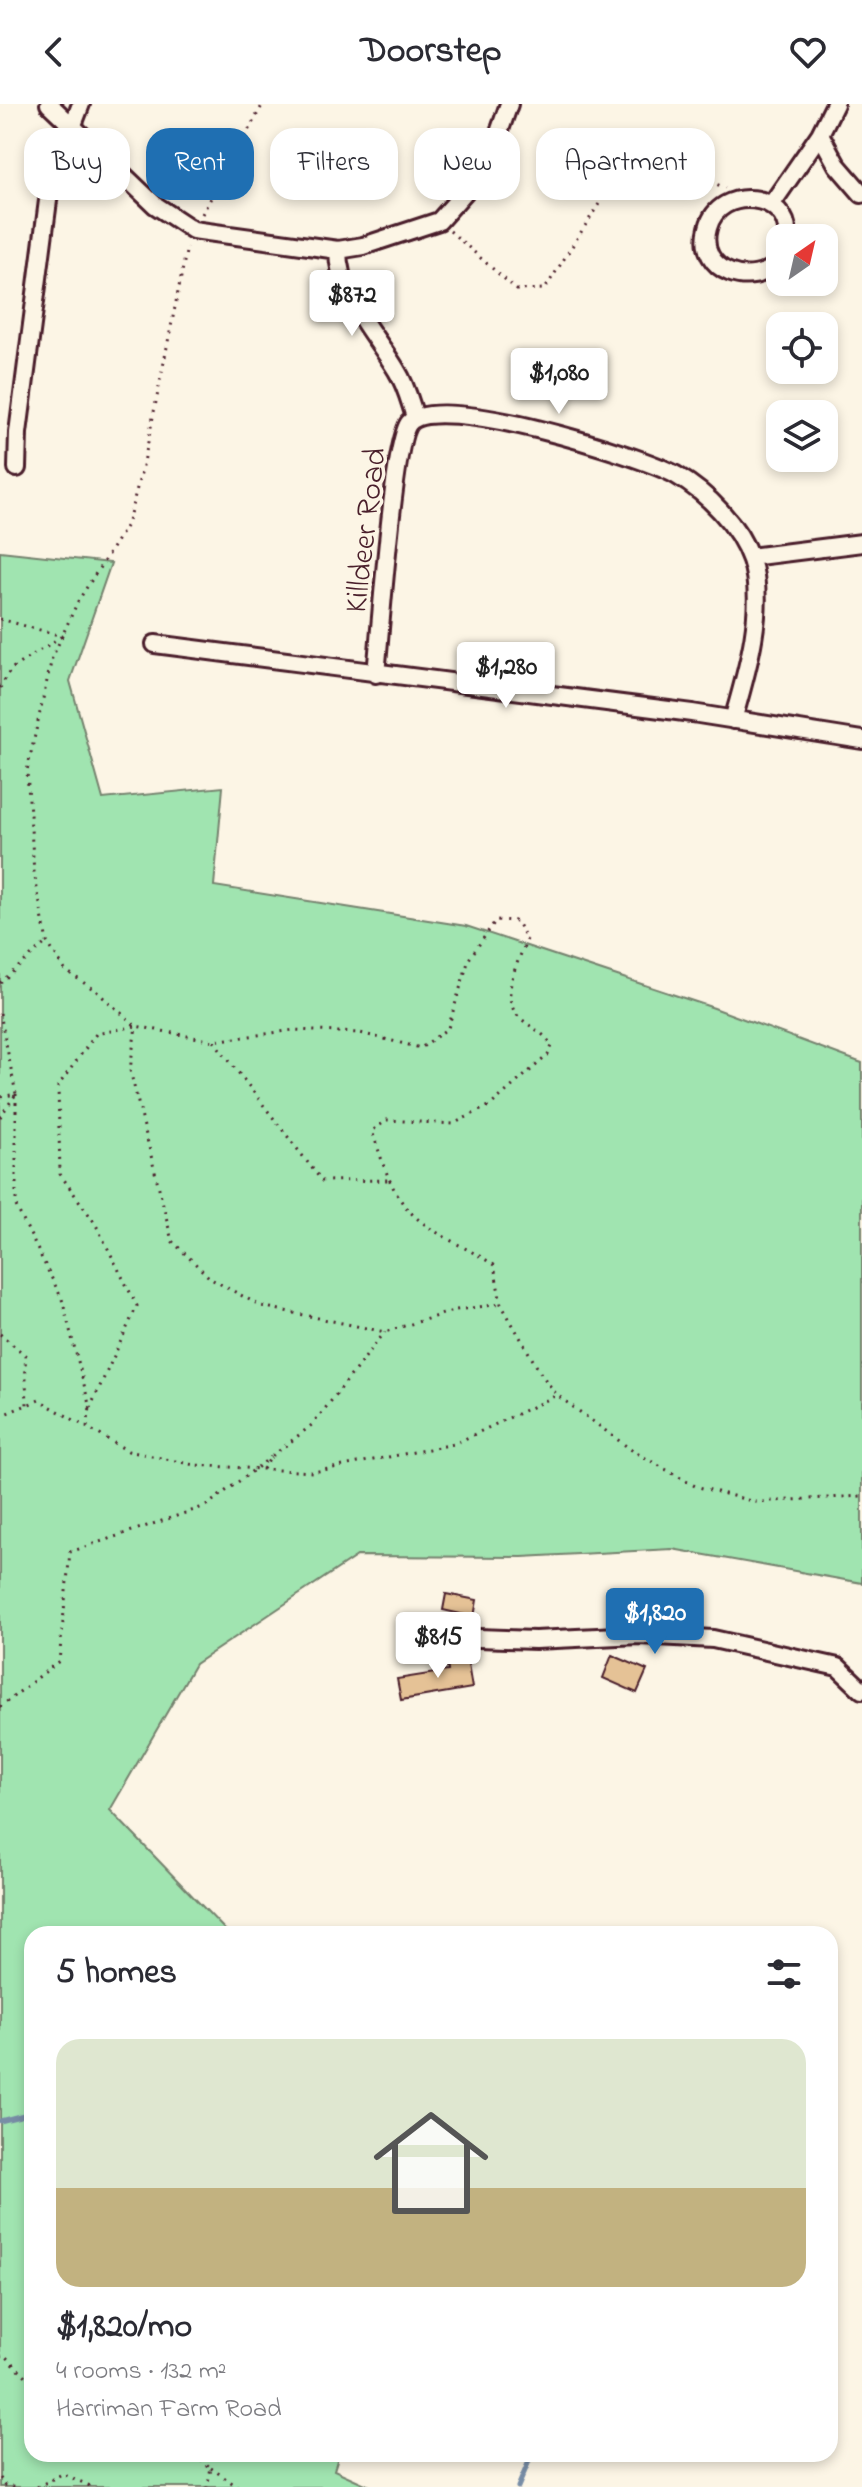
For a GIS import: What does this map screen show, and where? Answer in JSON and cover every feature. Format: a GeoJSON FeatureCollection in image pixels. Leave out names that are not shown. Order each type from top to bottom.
{"type":"FeatureCollection","features":[{"type":"Feature","properties":{"kind":"street"},"geometry":{"type":"LineString","coordinates":[[49,104],[155,205],[193,230],[338,250],[363,246],[439,221],[487,167],[509,104]]}},
{"type":"Feature","properties":{"kind":"street"},"geometry":{"type":"LineString","coordinates":[[17,468],[18,433],[50,185],[81,104]]}},
{"type":"Feature","properties":{"kind":"street"},"geometry":{"type":"LineString","coordinates":[[771,205],[820,134],[835,104]]}},
{"type":"Feature","properties":{"kind":"street"},"geometry":{"type":"LineString","coordinates":[[820,134],[837,165],[862,194]]}},
{"type":"Feature","properties":{"kind":"street"},"geometry":{"type":"LineString","coordinates":[[766,272],[754,278],[737,277],[721,269],[712,258],[707,243],[712,219],[716,211],[732,200],[744,197],[771,205],[783,218],[784,224]]}},
{"type":"Feature","properties":{"kind":"street"},"geometry":{"type":"LineString","coordinates":[[338,250],[344,288],[399,373],[415,417]]}},
{"type":"Feature","properties":{"kind":"street","name":"Killdeer Road"},"geometry":{"type":"LineString","coordinates":[[376,674],[401,442],[406,427],[415,417],[432,413],[468,414],[589,444],[648,463],[702,493],[724,515],[750,557],[755,575],[748,669],[733,720]]}},
{"type":"Feature","properties":{"kind":"street"},"geometry":{"type":"LineString","coordinates":[[750,557],[862,543]]}},
{"type":"Feature","properties":{"kind":"street"},"geometry":{"type":"LineString","coordinates":[[155,644],[733,720],[862,740]]}},
{"type":"Feature","properties":{"kind":"street"},"geometry":{"type":"LineString","coordinates":[[451,1637],[535,1640],[639,1635],[713,1639],[838,1667],[862,1690]]}},
{"type":"Feature","properties":{"kind":"path"},"geometry":{"type":"LineString","coordinates":[[136,1026],[96,991],[65,970],[47,942],[34,872],[27,771],[52,658],[78,601],[127,525],[144,462],[183,258],[193,230],[263,104]]}},
{"type":"Feature","properties":{"kind":"path"},"geometry":{"type":"LineString","coordinates":[[439,221],[517,290],[545,289],[635,147],[744,197]]}},
{"type":"Feature","properties":{"kind":"path"},"geometry":{"type":"LineString","coordinates":[[0,619],[62,636]]}},
{"type":"Feature","properties":{"kind":"path"},"geometry":{"type":"LineString","coordinates":[[0,688],[11,669],[62,636]]}},
{"type":"Feature","properties":{"kind":"path"},"geometry":{"type":"LineString","coordinates":[[87,1427],[90,1408],[137,1306],[95,1223],[60,1174],[58,1086],[96,1034],[136,1026],[214,1041],[294,1030],[360,1033],[421,1048],[448,1028],[469,959],[496,920],[516,921],[527,939],[511,983],[510,1001],[518,1016],[544,1033],[552,1046],[548,1055],[491,1105],[453,1124],[387,1120],[372,1131],[390,1180],[405,1206],[429,1227],[494,1265],[501,1304],[541,1374],[557,1395],[633,1451],[695,1486],[755,1502],[862,1496]]}},
{"type":"Feature","properties":{"kind":"path"},"geometry":{"type":"LineString","coordinates":[[0,983],[47,942]]}},
{"type":"Feature","properties":{"kind":"path"},"geometry":{"type":"LineString","coordinates":[[0,1013],[16,1094],[16,1206],[62,1299],[90,1408]]}},
{"type":"Feature","properties":{"kind":"path"},"geometry":{"type":"LineString","coordinates":[[136,1026],[130,1070],[172,1241],[211,1279],[261,1306],[385,1332],[456,1310],[501,1304]]}},
{"type":"Feature","properties":{"kind":"path"},"geometry":{"type":"LineString","coordinates":[[214,1041],[322,1181],[390,1180]]}},
{"type":"Feature","properties":{"kind":"path"},"geometry":{"type":"LineString","coordinates":[[0,1097],[16,1094]]}},
{"type":"Feature","properties":{"kind":"path"},"geometry":{"type":"LineString","coordinates":[[0,1117],[16,1094]]}},
{"type":"Feature","properties":{"kind":"path"},"geometry":{"type":"LineString","coordinates":[[0,1707],[59,1661],[70,1552],[206,1506],[313,1424],[385,1332]]}},
{"type":"Feature","properties":{"kind":"path"},"geometry":{"type":"LineString","coordinates":[[0,1334],[25,1355],[27,1405]]}},
{"type":"Feature","properties":{"kind":"path"},"geometry":{"type":"LineString","coordinates":[[0,1416],[39,1400],[128,1451],[194,1465],[313,1472],[454,1444],[557,1395]]}},
{"type":"Feature","properties":{"kind":"path"},"geometry":{"type":"LineString","coordinates":[[263,1469],[271,1457]]}},
{"type":"Feature","properties":{"kind":"path"},"geometry":{"type":"LineString","coordinates":[[0,2356],[6,2356],[24,2374]]}},
{"type":"Feature","properties":{"kind":"path"},"geometry":{"type":"LineString","coordinates":[[204,2462],[238,2487]]}},
{"type":"Feature","properties":{"kind":"path"},"geometry":{"type":"LineString","coordinates":[[207,2487],[211,2468]]}},
{"type":"Feature","properties":{"kind":"path"},"geometry":{"type":"LineString","coordinates":[[37,2487],[62,2474],[93,2487]]}},
{"type":"Feature","properties":{"kind":"path"},"geometry":{"type":"LineString","coordinates":[[0,2478],[5,2485],[20,2487]]}},
{"type":"Feature","properties":{"kind":"green space"},"geometry":{"type":"Polygon","coordinates":[[[0,551],[111,563],[70,681],[103,799],[223,787],[214,886],[466,926],[714,1008],[862,1063],[862,1583],[672,1549],[522,1557],[357,1556],[195,1664],[110,1810],[221,1926],[24,1926],[24,2462],[336,2462],[334,2470],[372,2487],[0,2487],[0,551]]]}},
{"type":"Feature","properties":{"kind":"building"},"geometry":{"type":"Polygon","coordinates":[[[446,1594],[477,1600],[474,1617],[443,1610],[446,1594]]]}},
{"type":"Feature","properties":{"kind":"building"},"geometry":{"type":"Polygon","coordinates":[[[466,1653],[472,1688],[401,1700],[397,1679],[448,1671],[446,1657],[466,1653]]]}},
{"type":"Feature","properties":{"kind":"building"},"geometry":{"type":"Polygon","coordinates":[[[612,1655],[647,1670],[637,1693],[603,1678],[612,1655]]]}},
{"type":"Feature","properties":{"kind":"waterway"},"geometry":{"type":"LineString","coordinates":[[0,2121],[24,2115]]}},
{"type":"Feature","properties":{"kind":"waterway"},"geometry":{"type":"LineString","coordinates":[[518,2487],[529,2462]]}}]}
